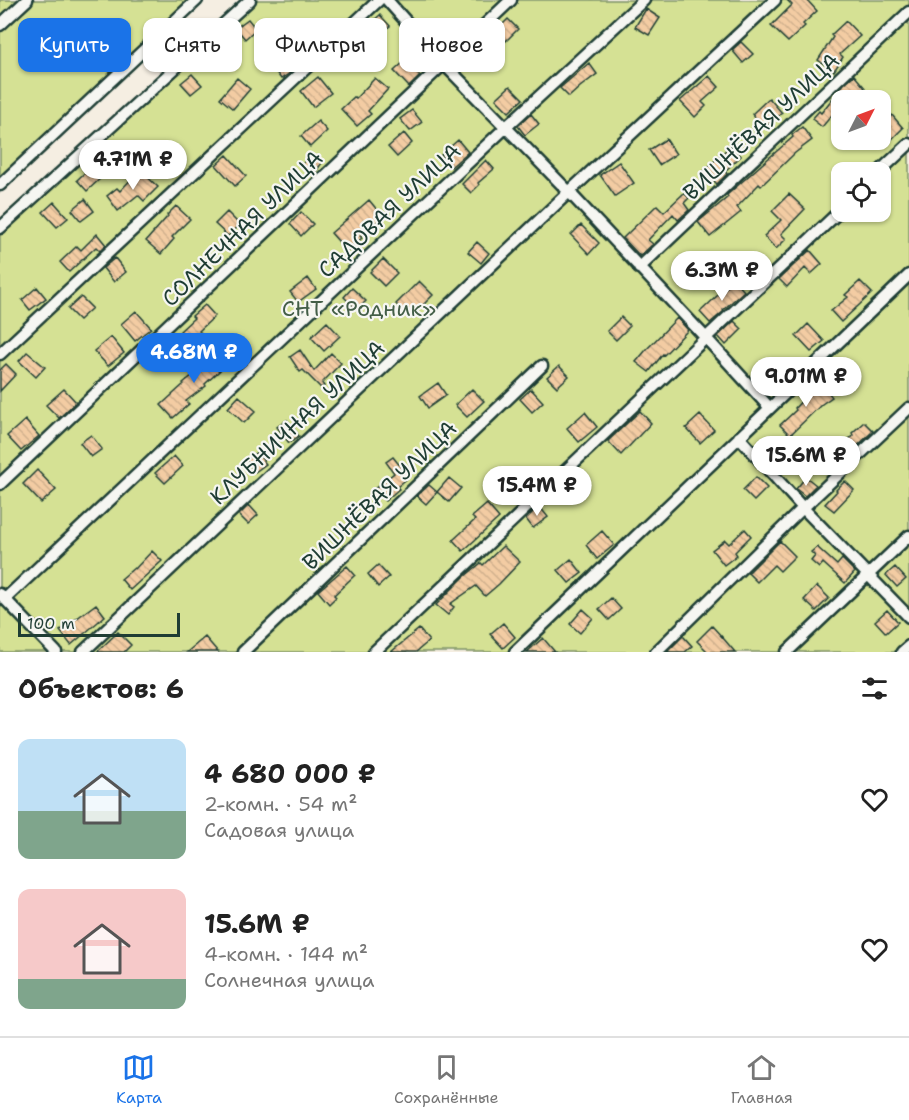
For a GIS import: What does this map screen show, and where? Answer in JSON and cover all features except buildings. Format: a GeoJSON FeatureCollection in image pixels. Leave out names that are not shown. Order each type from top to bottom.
{"type":"FeatureCollection","features":[{"type":"Feature","properties":{"kind":"street"},"geometry":{"type":"LineString","coordinates":[[0,25],[27,0]]}},
{"type":"Feature","properties":{"kind":"street"},"geometry":{"type":"LineString","coordinates":[[0,185],[196,0]]}},
{"type":"Feature","properties":{"kind":"street"},"geometry":{"type":"LineString","coordinates":[[0,228],[250,0]]}},
{"type":"Feature","properties":{"kind":"street"},"geometry":{"type":"LineString","coordinates":[[0,354],[379,0]]}},
{"type":"Feature","properties":{"kind":"street"},"geometry":{"type":"LineString","coordinates":[[387,0],[403,18]]}},
{"type":"Feature","properties":{"kind":"street","name":"СОЛНЕЧНАЯ УЛИЦА"},"geometry":{"type":"LineString","coordinates":[[492,18],[512,0]]}},
{"type":"Feature","properties":{"kind":"street","name":"САДОВАЯ УЛИЦА"},"geometry":{"type":"LineString","coordinates":[[2,596],[644,0]]}},
{"type":"Feature","properties":{"kind":"street","name":"КЛУБНИЧНАЯ УЛИЦА"},"geometry":{"type":"LineString","coordinates":[[83,652],[775,0]]}},
{"type":"Feature","properties":{"kind":"street","name":"ВИШНЁВАЯ УЛИЦА"},"geometry":{"type":"LineString","coordinates":[[639,268],[909,12]]}},
{"type":"Feature","properties":{"kind":"street","name":"СОЛНЕЧНАЯ УЛИЦА"},"geometry":{"type":"LineString","coordinates":[[0,484],[434,72]]}},
{"type":"Feature","properties":{"kind":"street"},"geometry":{"type":"LineString","coordinates":[[452,72],[569,192],[769,407]]}},
{"type":"Feature","properties":{"kind":"street"},"geometry":{"type":"LineString","coordinates":[[890,162],[909,144]]}},
{"type":"Feature","properties":{"kind":"street"},"geometry":{"type":"LineString","coordinates":[[374,652],[831,219]]}},
{"type":"Feature","properties":{"kind":"street"},"geometry":{"type":"LineString","coordinates":[[515,652],[909,274]]}},
{"type":"Feature","properties":{"kind":"street","name":"ВИШНЁВАЯ УЛИЦА"},"geometry":{"type":"LineString","coordinates":[[243,652],[542,366]]}},
{"type":"Feature","properties":{"kind":"street"},"geometry":{"type":"LineString","coordinates":[[656,652],[802,508],[909,408]]}},
{"type":"Feature","properties":{"kind":"street"},"geometry":{"type":"LineString","coordinates":[[739,437],[802,508],[909,617]]}},
{"type":"Feature","properties":{"kind":"street"},"geometry":{"type":"LineString","coordinates":[[787,652],[909,536]]}},
{"type":"Feature","properties":{"kind":"street"},"geometry":{"type":"LineString","coordinates":[[2,596],[56,652]]}},
{"type":"Feature","properties":{"kind":"street"},"geometry":{"type":"LineString","coordinates":[[902,652],[909,646]]}},
{"type":"Feature","properties":{"kind":"green space"},"geometry":{"type":"Polygon","coordinates":[[[0,0],[202,0],[183,18],[143,18],[143,55],[131,66],[131,18],[18,18],[18,72],[125,72],[0,189],[0,0]]]}},
{"type":"Feature","properties":{"kind":"green space","name":"СНТ «Родник»"},"geometry":{"type":"Polygon","coordinates":[[[246,0],[909,0],[909,652],[0,652],[0,234],[170,72],[242,72],[242,18],[227,18],[246,0]]]}}]}
